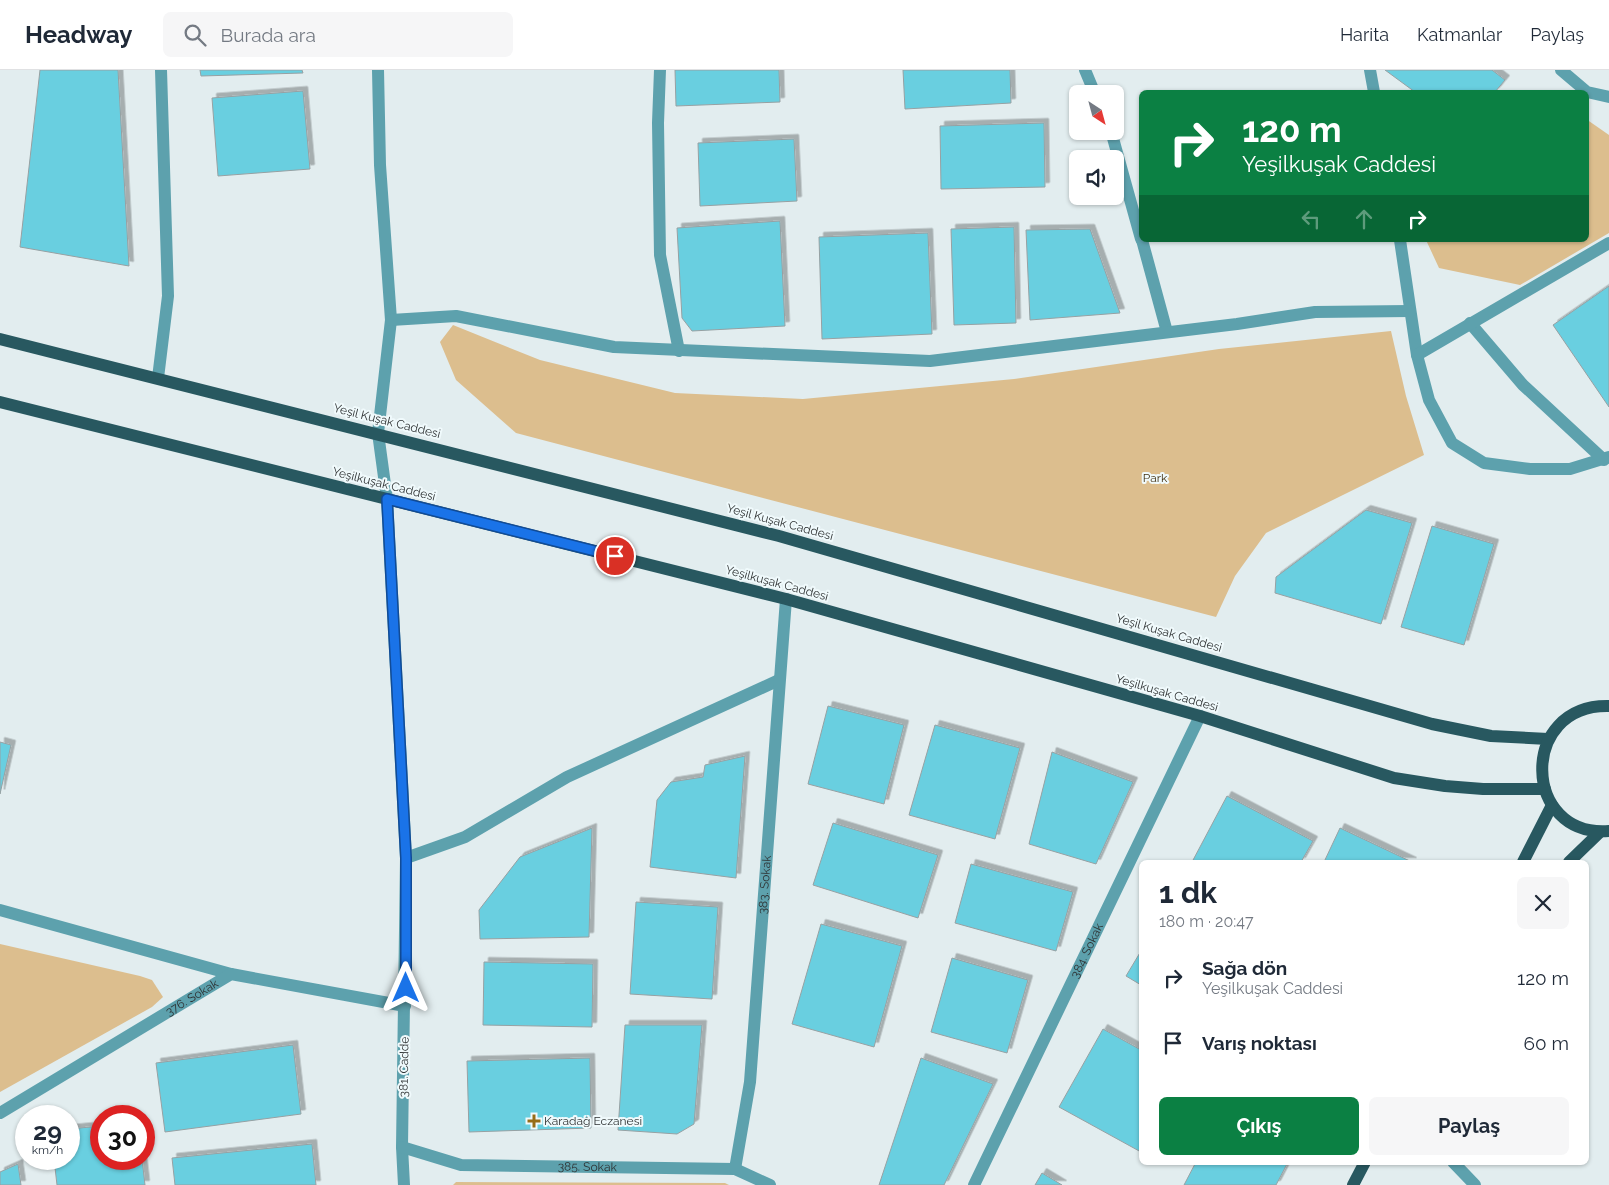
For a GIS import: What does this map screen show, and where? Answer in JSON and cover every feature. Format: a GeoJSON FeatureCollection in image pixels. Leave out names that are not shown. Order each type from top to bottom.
{"type":"FeatureCollection","features":[{"type":"Feature","properties":{"kind":"main road","name":"Yeşil Kuşak Caddesi"},"geometry":{"type":"LineString","coordinates":[[0,339],[378,433],[779,536],[1432,724],[1491,736],[1548,739]]}},
{"type":"Feature","properties":{"kind":"main road","name":"Yeşilkuşak Caddesi"},"geometry":{"type":"LineString","coordinates":[[0,402],[786,599],[1200,716],[1394,778],[1464,788],[1544,789]]}},
{"type":"Feature","properties":{"kind":"main road"},"geometry":{"type":"LineString","coordinates":[[1604,832],[1581,828],[1565,819],[1552,805],[1544,789],[1541,772],[1543,755],[1548,739],[1560,723],[1577,711],[1596,706],[1609,706]]}},
{"type":"Feature","properties":{"kind":"main road"},"geometry":{"type":"LineString","coordinates":[[1524,860],[1552,805]]}},
{"type":"Feature","properties":{"kind":"main road"},"geometry":{"type":"LineString","coordinates":[[1571,860],[1604,832]]}},
{"type":"Feature","properties":{"kind":"main road"},"geometry":{"type":"LineString","coordinates":[[1353,1185],[1363,1165]]}},
{"type":"Feature","properties":{"kind":"street"},"geometry":{"type":"LineString","coordinates":[[158,378],[168,296],[161,70]]}},
{"type":"Feature","properties":{"kind":"street","name":"381. Cadde"},"geometry":{"type":"LineString","coordinates":[[378,70],[380,165],[391,320],[378,433],[387,499],[406,858],[406,1006],[402,1147],[404,1185]]}},
{"type":"Feature","properties":{"kind":"street"},"geometry":{"type":"LineString","coordinates":[[660,70],[658,123],[660,255],[679,350]]}},
{"type":"Feature","properties":{"kind":"street"},"geometry":{"type":"LineString","coordinates":[[1085,70],[1091,85]]}},
{"type":"Feature","properties":{"kind":"street"},"geometry":{"type":"LineString","coordinates":[[1370,70],[1374,90]]}},
{"type":"Feature","properties":{"kind":"street"},"geometry":{"type":"LineString","coordinates":[[1561,70],[1585,90]]}},
{"type":"Feature","properties":{"kind":"street"},"geometry":{"type":"LineString","coordinates":[[1589,92],[1609,97]]}},
{"type":"Feature","properties":{"kind":"street"},"geometry":{"type":"LineString","coordinates":[[1113,140],[1139,233]]}},
{"type":"Feature","properties":{"kind":"street"},"geometry":{"type":"LineString","coordinates":[[1142,242],[1166,332]]}},
{"type":"Feature","properties":{"kind":"street"},"geometry":{"type":"LineString","coordinates":[[1400,242],[1417,355],[1429,400],[1452,443],[1484,462],[1530,468],[1570,469],[1607,458]]}},
{"type":"Feature","properties":{"kind":"street"},"geometry":{"type":"LineString","coordinates":[[1417,355],[1609,243]]}},
{"type":"Feature","properties":{"kind":"street"},"geometry":{"type":"LineString","coordinates":[[391,320],[456,316],[614,347],[930,361],[1315,312],[1410,311]]}},
{"type":"Feature","properties":{"kind":"street"},"geometry":{"type":"LineString","coordinates":[[1470,323],[1523,386],[1607,458]]}},
{"type":"Feature","properties":{"kind":"street","name":"383. Sokak"},"geometry":{"type":"LineString","coordinates":[[735,1169],[750,1082],[786,599]]}},
{"type":"Feature","properties":{"kind":"street"},"geometry":{"type":"LineString","coordinates":[[406,858],[464,837],[567,777],[779,680]]}},
{"type":"Feature","properties":{"kind":"street","name":"384. Sokak"},"geometry":{"type":"LineString","coordinates":[[974,1185],[1200,716]]}},
{"type":"Feature","properties":{"kind":"street"},"geometry":{"type":"LineString","coordinates":[[0,910],[231,974]]}},
{"type":"Feature","properties":{"kind":"street","name":"376. Sokak"},"geometry":{"type":"LineString","coordinates":[[0,1113],[231,974],[406,1006]]}},
{"type":"Feature","properties":{"kind":"street","name":"385. Sokak"},"geometry":{"type":"LineString","coordinates":[[402,1147],[461,1165],[735,1169],[770,1185]]}},
{"type":"Feature","properties":{"kind":"street"},"geometry":{"type":"LineString","coordinates":[[1457,1165],[1475,1185]]}},
{"type":"Feature","properties":{"kind":"green space"},"geometry":{"type":"Polygon","coordinates":[[[1589,121],[1609,135],[1609,233],[1520,285],[1439,268],[1427,242],[1589,242],[1589,121]]]}},
{"type":"Feature","properties":{"kind":"green space","name":"Park"},"geometry":{"type":"Polygon","coordinates":[[[453,325],[540,360],[675,393],[803,399],[1014,379],[1219,349],[1391,331],[1406,396],[1424,455],[1266,533],[1235,576],[1216,617],[516,433],[456,380],[440,342],[453,325]]]}},
{"type":"Feature","properties":{"kind":"green space"},"geometry":{"type":"Polygon","coordinates":[[[0,944],[140,976],[152,980],[163,997],[152,1007],[0,1092],[0,944]]]}},
{"type":"Feature","properties":{"kind":"green space"},"geometry":{"type":"Polygon","coordinates":[[[456,1182],[725,1183],[729,1185],[453,1185],[456,1182]]]}},
{"type":"Feature","properties":{"kind":"building"},"geometry":{"type":"Polygon","coordinates":[[[40,70],[118,70],[129,266],[20,247],[40,70]]]}},
{"type":"Feature","properties":{"kind":"building"},"geometry":{"type":"Polygon","coordinates":[[[200,70],[302,70],[303,73],[201,76],[200,70]]]}},
{"type":"Feature","properties":{"kind":"building"},"geometry":{"type":"Polygon","coordinates":[[[675,70],[779,70],[780,102],[676,106],[675,70]]]}},
{"type":"Feature","properties":{"kind":"building"},"geometry":{"type":"Polygon","coordinates":[[[903,70],[1010,70],[1011,103],[905,109],[903,70]]]}},
{"type":"Feature","properties":{"kind":"building"},"geometry":{"type":"Polygon","coordinates":[[[1385,70],[1492,70],[1505,80],[1497,90],[1412,90],[1385,70]]]}},
{"type":"Feature","properties":{"kind":"building"},"geometry":{"type":"Polygon","coordinates":[[[303,91],[310,169],[218,176],[212,98],[303,91]]]}},
{"type":"Feature","properties":{"kind":"building"},"geometry":{"type":"Polygon","coordinates":[[[1044,123],[1045,187],[941,189],[940,126],[1044,123]]]}},
{"type":"Feature","properties":{"kind":"building"},"geometry":{"type":"Polygon","coordinates":[[[794,139],[797,201],[700,206],[698,143],[794,139]]]}},
{"type":"Feature","properties":{"kind":"building"},"geometry":{"type":"Polygon","coordinates":[[[780,221],[785,326],[692,331],[682,318],[677,228],[780,221]]]}},
{"type":"Feature","properties":{"kind":"building"},"geometry":{"type":"Polygon","coordinates":[[[1014,227],[1016,323],[954,325],[951,229],[1014,227]]]}},
{"type":"Feature","properties":{"kind":"building"},"geometry":{"type":"Polygon","coordinates":[[[1090,229],[1120,313],[1030,320],[1026,230],[1090,229]]]}},
{"type":"Feature","properties":{"kind":"building"},"geometry":{"type":"Polygon","coordinates":[[[928,233],[932,334],[822,339],[819,237],[928,233]]]}},
{"type":"Feature","properties":{"kind":"building"},"geometry":{"type":"Polygon","coordinates":[[[1609,286],[1609,407],[1553,325],[1609,286]]]}},
{"type":"Feature","properties":{"kind":"building"},"geometry":{"type":"Polygon","coordinates":[[[1366,510],[1412,523],[1381,624],[1275,593],[1276,577],[1366,510]]]}},
{"type":"Feature","properties":{"kind":"building"},"geometry":{"type":"Polygon","coordinates":[[[1432,526],[1494,544],[1464,645],[1401,627],[1432,526]]]}},
{"type":"Feature","properties":{"kind":"building"},"geometry":{"type":"Polygon","coordinates":[[[828,706],[904,725],[884,804],[808,784],[828,706]]]}},
{"type":"Feature","properties":{"kind":"building"},"geometry":{"type":"Polygon","coordinates":[[[935,725],[1020,748],[995,839],[909,815],[935,725]]]}},
{"type":"Feature","properties":{"kind":"building"},"geometry":{"type":"Polygon","coordinates":[[[0,742],[11,745],[0,794],[0,742]]]}},
{"type":"Feature","properties":{"kind":"building"},"geometry":{"type":"Polygon","coordinates":[[[1052,752],[1133,782],[1096,864],[1029,844],[1052,752]]]}},
{"type":"Feature","properties":{"kind":"building"},"geometry":{"type":"Polygon","coordinates":[[[745,756],[736,878],[650,867],[657,800],[671,782],[703,777],[705,765],[745,756]]]}},
{"type":"Feature","properties":{"kind":"building"},"geometry":{"type":"Polygon","coordinates":[[[1227,796],[1313,841],[1302,860],[1193,860],[1227,796]]]}},
{"type":"Feature","properties":{"kind":"building"},"geometry":{"type":"Polygon","coordinates":[[[833,823],[938,855],[918,918],[813,885],[833,823]]]}},
{"type":"Feature","properties":{"kind":"building"},"geometry":{"type":"Polygon","coordinates":[[[592,828],[589,937],[480,939],[479,910],[520,857],[592,828]]]}},
{"type":"Feature","properties":{"kind":"building"},"geometry":{"type":"Polygon","coordinates":[[[1340,828],[1408,860],[1325,860],[1340,828]]]}},
{"type":"Feature","properties":{"kind":"building"},"geometry":{"type":"Polygon","coordinates":[[[971,864],[1073,892],[1056,951],[955,923],[971,864]]]}},
{"type":"Feature","properties":{"kind":"building"},"geometry":{"type":"Polygon","coordinates":[[[636,902],[718,907],[712,999],[630,994],[636,902]]]}},
{"type":"Feature","properties":{"kind":"building"},"geometry":{"type":"Polygon","coordinates":[[[821,924],[902,946],[874,1047],[792,1024],[821,924]]]}},
{"type":"Feature","properties":{"kind":"building"},"geometry":{"type":"Polygon","coordinates":[[[1139,954],[1139,984],[1126,976],[1139,954]]]}},
{"type":"Feature","properties":{"kind":"building"},"geometry":{"type":"Polygon","coordinates":[[[952,958],[1028,980],[1007,1053],[931,1032],[952,958]]]}},
{"type":"Feature","properties":{"kind":"building"},"geometry":{"type":"Polygon","coordinates":[[[484,962],[593,964],[592,1027],[483,1025],[484,962]]]}},
{"type":"Feature","properties":{"kind":"building"},"geometry":{"type":"Polygon","coordinates":[[[625,1025],[702,1025],[694,1124],[677,1134],[618,1130],[625,1025]]]}},
{"type":"Feature","properties":{"kind":"building"},"geometry":{"type":"Polygon","coordinates":[[[1103,1029],[1139,1049],[1139,1151],[1059,1107],[1103,1029]]]}},
{"type":"Feature","properties":{"kind":"building"},"geometry":{"type":"Polygon","coordinates":[[[293,1045],[301,1114],[165,1132],[156,1063],[293,1045]]]}},
{"type":"Feature","properties":{"kind":"building"},"geometry":{"type":"Polygon","coordinates":[[[590,1058],[591,1128],[469,1132],[467,1061],[590,1058]]]}},
{"type":"Feature","properties":{"kind":"building"},"geometry":{"type":"Polygon","coordinates":[[[921,1058],[993,1084],[944,1185],[879,1185],[921,1058]]]}},
{"type":"Feature","properties":{"kind":"building"},"geometry":{"type":"Polygon","coordinates":[[[90,1127],[90,1170],[143,1170],[145,1185],[57,1185],[55,1170],[80,1170],[80,1128],[90,1127]]]}},
{"type":"Feature","properties":{"kind":"building"},"geometry":{"type":"Polygon","coordinates":[[[312,1144],[316,1185],[175,1185],[172,1158],[312,1144]]]}},
{"type":"Feature","properties":{"kind":"building"},"geometry":{"type":"Polygon","coordinates":[[[15,1165],[15,1170],[19,1170],[21,1185],[0,1185],[0,1172],[15,1165]]]}},
{"type":"Feature","properties":{"kind":"building"},"geometry":{"type":"Polygon","coordinates":[[[1194,1165],[1286,1165],[1276,1185],[1184,1185],[1194,1165]]]}},
{"type":"Feature","properties":{"kind":"building"},"geometry":{"type":"Polygon","coordinates":[[[1042,1173],[1062,1185],[1035,1185],[1042,1173]]]}},
{"type":"Feature","properties":{"kind":"place","name":"Karadağ Eczanesi"},"geometry":{"type":"Point","coordinates":[534,1121]}},
{"type":"Feature","properties":{"kind":"route"},"geometry":{"type":"LineString","coordinates":[[406,988],[406,858],[387,499],[615,556]]}}]}
